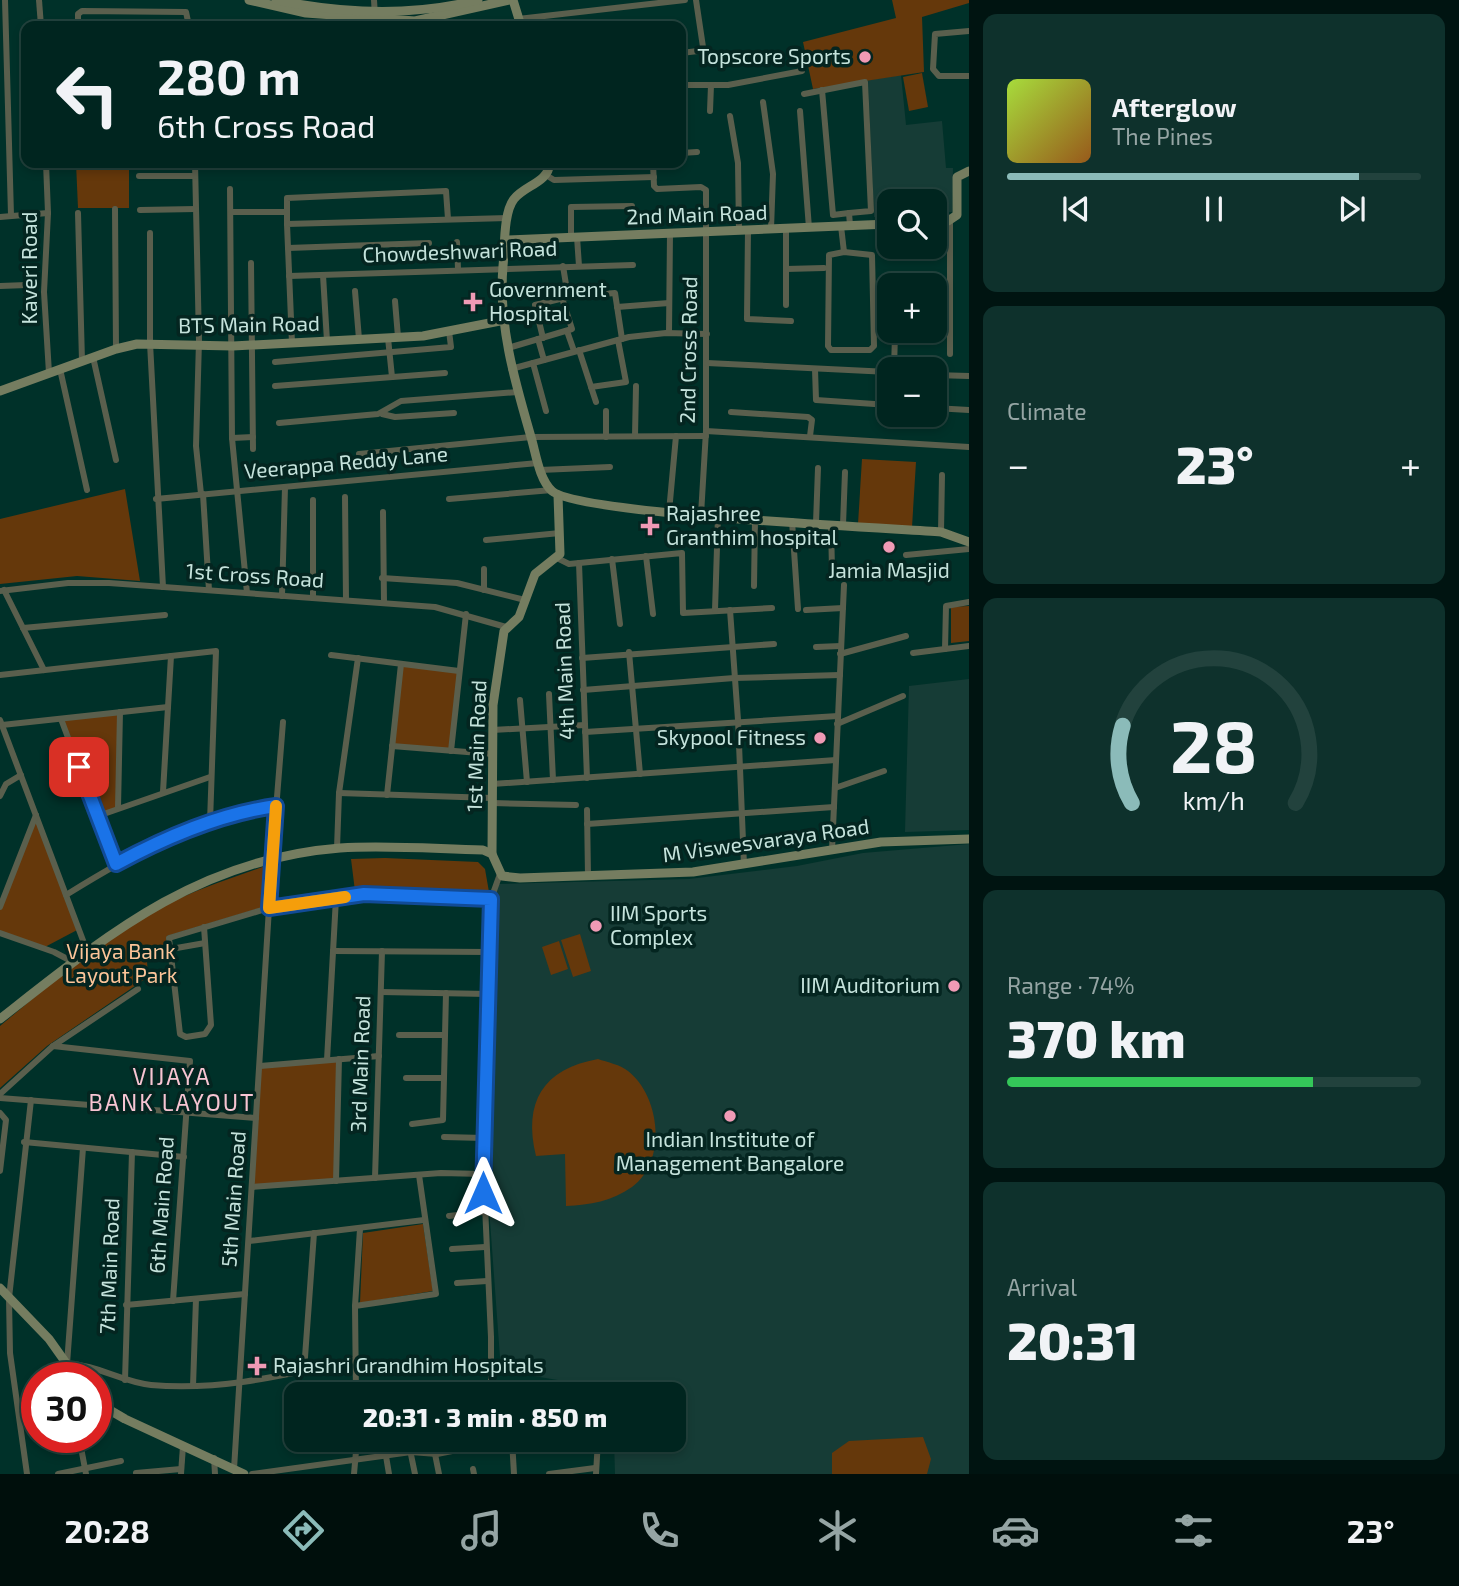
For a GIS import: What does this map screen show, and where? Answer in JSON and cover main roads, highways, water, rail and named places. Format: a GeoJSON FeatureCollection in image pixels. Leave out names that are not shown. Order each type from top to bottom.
{"type":"FeatureCollection","features":[{"type":"Feature","properties":{"kind":"place","name":"Topscore Sports"},"geometry":{"type":"Point","coordinates":[865,57]}},
{"type":"Feature","properties":{"kind":"place","name":"Government Hospital"},"geometry":{"type":"Point","coordinates":[473,302]}},
{"type":"Feature","properties":{"kind":"place","name":"Rajashree Granthim hospital"},"geometry":{"type":"Point","coordinates":[650,526]}},
{"type":"Feature","properties":{"kind":"place","name":"Jamia Masjid"},"geometry":{"type":"Point","coordinates":[889,547]}},
{"type":"Feature","properties":{"kind":"place","name":"Skypool Fitness"},"geometry":{"type":"Point","coordinates":[820,738]}},
{"type":"Feature","properties":{"kind":"place","name":"IIM Sports Complex"},"geometry":{"type":"Point","coordinates":[596,926]}},
{"type":"Feature","properties":{"kind":"place","name":"IIM Auditorium"},"geometry":{"type":"Point","coordinates":[954,986]}},
{"type":"Feature","properties":{"kind":"place","name":"Indian Institute of Management Bangalore"},"geometry":{"type":"Point","coordinates":[730,1116]}},
{"type":"Feature","properties":{"kind":"place","name":"Rajashri Grandhim Hospitals"},"geometry":{"type":"Point","coordinates":[257,1366]}},
{"type":"Feature","properties":{"kind":"district","name":"VIJAYA BANK LAYOUT"},"geometry":{"type":"Point","coordinates":[172,1090]}},
{"type":"Feature","properties":{"kind":"park label","name":"Vijaya Bank Layout Park"},"geometry":{"type":"Point","coordinates":[121,964]}}]}
